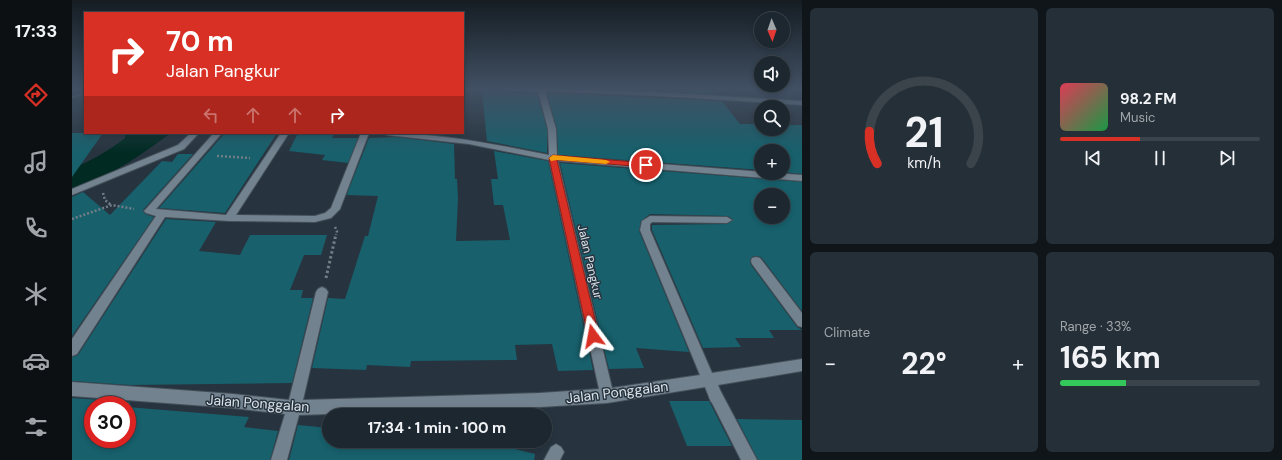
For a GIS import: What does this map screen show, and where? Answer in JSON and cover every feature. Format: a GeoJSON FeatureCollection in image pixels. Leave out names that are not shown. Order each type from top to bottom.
{"type":"FeatureCollection","features":[{"type":"Feature","properties":{"kind":"street","name":"Jalan Pangkur"},"geometry":{"type":"LineString","coordinates":[[547,109],[552,129],[553,158],[607,396]]}},
{"type":"Feature","properties":{"kind":"street"},"geometry":{"type":"LineString","coordinates":[[72,192],[99,182],[181,146],[194,134]]}},
{"type":"Feature","properties":{"kind":"street"},"geometry":{"type":"LineString","coordinates":[[217,134],[149,211],[162,214],[229,218],[315,218],[328,216],[335,209],[365,134]]}},
{"type":"Feature","properties":{"kind":"street"},"geometry":{"type":"LineString","coordinates":[[229,218],[284,134]]}},
{"type":"Feature","properties":{"kind":"street"},"geometry":{"type":"LineString","coordinates":[[395,134],[468,142],[553,158],[802,178]]}},
{"type":"Feature","properties":{"kind":"street"},"geometry":{"type":"LineString","coordinates":[[72,350],[162,214]]}},
{"type":"Feature","properties":{"kind":"street"},"geometry":{"type":"LineString","coordinates":[[727,220],[660,218],[650,220],[645,223],[645,230],[708,380],[749,460]]}},
{"type":"Feature","properties":{"kind":"street"},"geometry":{"type":"LineString","coordinates":[[756,261],[802,322]]}},
{"type":"Feature","properties":{"kind":"street"},"geometry":{"type":"LineString","coordinates":[[279,460],[294,408],[322,292]]}},
{"type":"Feature","properties":{"kind":"street","name":"Jalan Ponggalan"},"geometry":{"type":"LineString","coordinates":[[72,389],[233,401],[294,408],[540,400],[607,396],[802,366]]}},
{"type":"Feature","properties":{"kind":"path"},"geometry":{"type":"LineString","coordinates":[[199,155],[268,159]]}},
{"type":"Feature","properties":{"kind":"path"},"geometry":{"type":"LineString","coordinates":[[72,220],[94,210],[112,205],[149,211]]}},
{"type":"Feature","properties":{"kind":"path"},"geometry":{"type":"LineString","coordinates":[[322,292],[337,231],[328,216]]}},
{"type":"Feature","properties":{"kind":"shaded area"},"geometry":{"type":"Polygon","coordinates":[[[125,134],[170,134],[112,172],[72,190],[72,168],[93,159],[125,138],[125,134]]]}},
{"type":"Feature","properties":{"kind":"building"},"geometry":{"type":"Polygon","coordinates":[[[484,109],[542,109],[547,129],[547,153],[487,141],[484,109]]]}},
{"type":"Feature","properties":{"kind":"building"},"geometry":{"type":"Polygon","coordinates":[[[551,109],[729,109],[740,124],[754,124],[754,136],[790,136],[790,125],[802,125],[802,174],[790,173],[790,144],[754,144],[754,169],[558,155],[557,129],[551,109]]]}},
{"type":"Feature","properties":{"kind":"building"},"geometry":{"type":"Polygon","coordinates":[[[72,133],[102,134],[72,177],[72,133]]]}},
{"type":"Feature","properties":{"kind":"building"},"geometry":{"type":"Polygon","coordinates":[[[224,134],[276,134],[225,213],[159,208],[224,134]]]}},
{"type":"Feature","properties":{"kind":"building"},"geometry":{"type":"Polygon","coordinates":[[[298,134],[334,134],[332,138],[358,138],[348,163],[322,160],[325,155],[289,151],[298,134]]]}},
{"type":"Feature","properties":{"kind":"building"},"geometry":{"type":"Polygon","coordinates":[[[396,137],[454,144],[455,179],[457,179],[458,199],[456,241],[510,240],[503,205],[494,205],[491,179],[498,179],[494,151],[548,161],[593,370],[558,371],[552,344],[515,345],[517,360],[411,361],[410,367],[367,365],[366,370],[312,368],[328,298],[345,299],[365,236],[368,236],[378,196],[347,195],[348,191],[369,138],[396,137]]]}},
{"type":"Feature","properties":{"kind":"building"},"geometry":{"type":"Polygon","coordinates":[[[178,154],[193,154],[143,210],[145,214],[154,217],[72,336],[72,197],[83,192],[110,215],[162,161],[172,162],[178,154]]]}},
{"type":"Feature","properties":{"kind":"building"},"geometry":{"type":"Polygon","coordinates":[[[560,163],[754,178],[754,180],[802,182],[802,311],[761,257],[752,257],[750,261],[751,265],[797,327],[802,330],[769,330],[774,338],[735,338],[741,347],[703,348],[652,230],[652,225],[727,224],[733,219],[727,216],[650,214],[641,221],[639,231],[689,352],[636,348],[644,368],[609,369],[560,163]]]}},
{"type":"Feature","properties":{"kind":"building"},"geometry":{"type":"Polygon","coordinates":[[[166,219],[216,222],[199,251],[240,255],[250,235],[327,235],[321,255],[304,255],[290,290],[303,290],[301,298],[313,298],[292,383],[130,385],[72,381],[72,357],[78,355],[166,219]]]}},
{"type":"Feature","properties":{"kind":"building"},"geometry":{"type":"Polygon","coordinates":[[[72,398],[84,399],[84,448],[136,448],[136,408],[249,417],[244,427],[278,431],[270,460],[72,460],[72,398]]]}},
{"type":"Feature","properties":{"kind":"building"},"geometry":{"type":"Polygon","coordinates":[[[669,401],[709,401],[732,446],[687,446],[669,401]]]}},
{"type":"Feature","properties":{"kind":"building"},"geometry":{"type":"Polygon","coordinates":[[[737,419],[802,420],[802,460],[758,460],[737,419]]]}},
{"type":"Feature","properties":{"kind":"building"},"geometry":{"type":"Polygon","coordinates":[[[298,425],[322,427],[322,448],[511,448],[535,454],[534,460],[289,460],[298,425]]]}},
{"type":"Feature","properties":{"kind":"slow traffic"},"geometry":{"type":"LineString","coordinates":[[554,160],[553,158],[606,162]]}},
{"type":"Feature","properties":{"kind":"route"},"geometry":{"type":"LineString","coordinates":[[593,336],[553,158],[646,165]]}}]}
